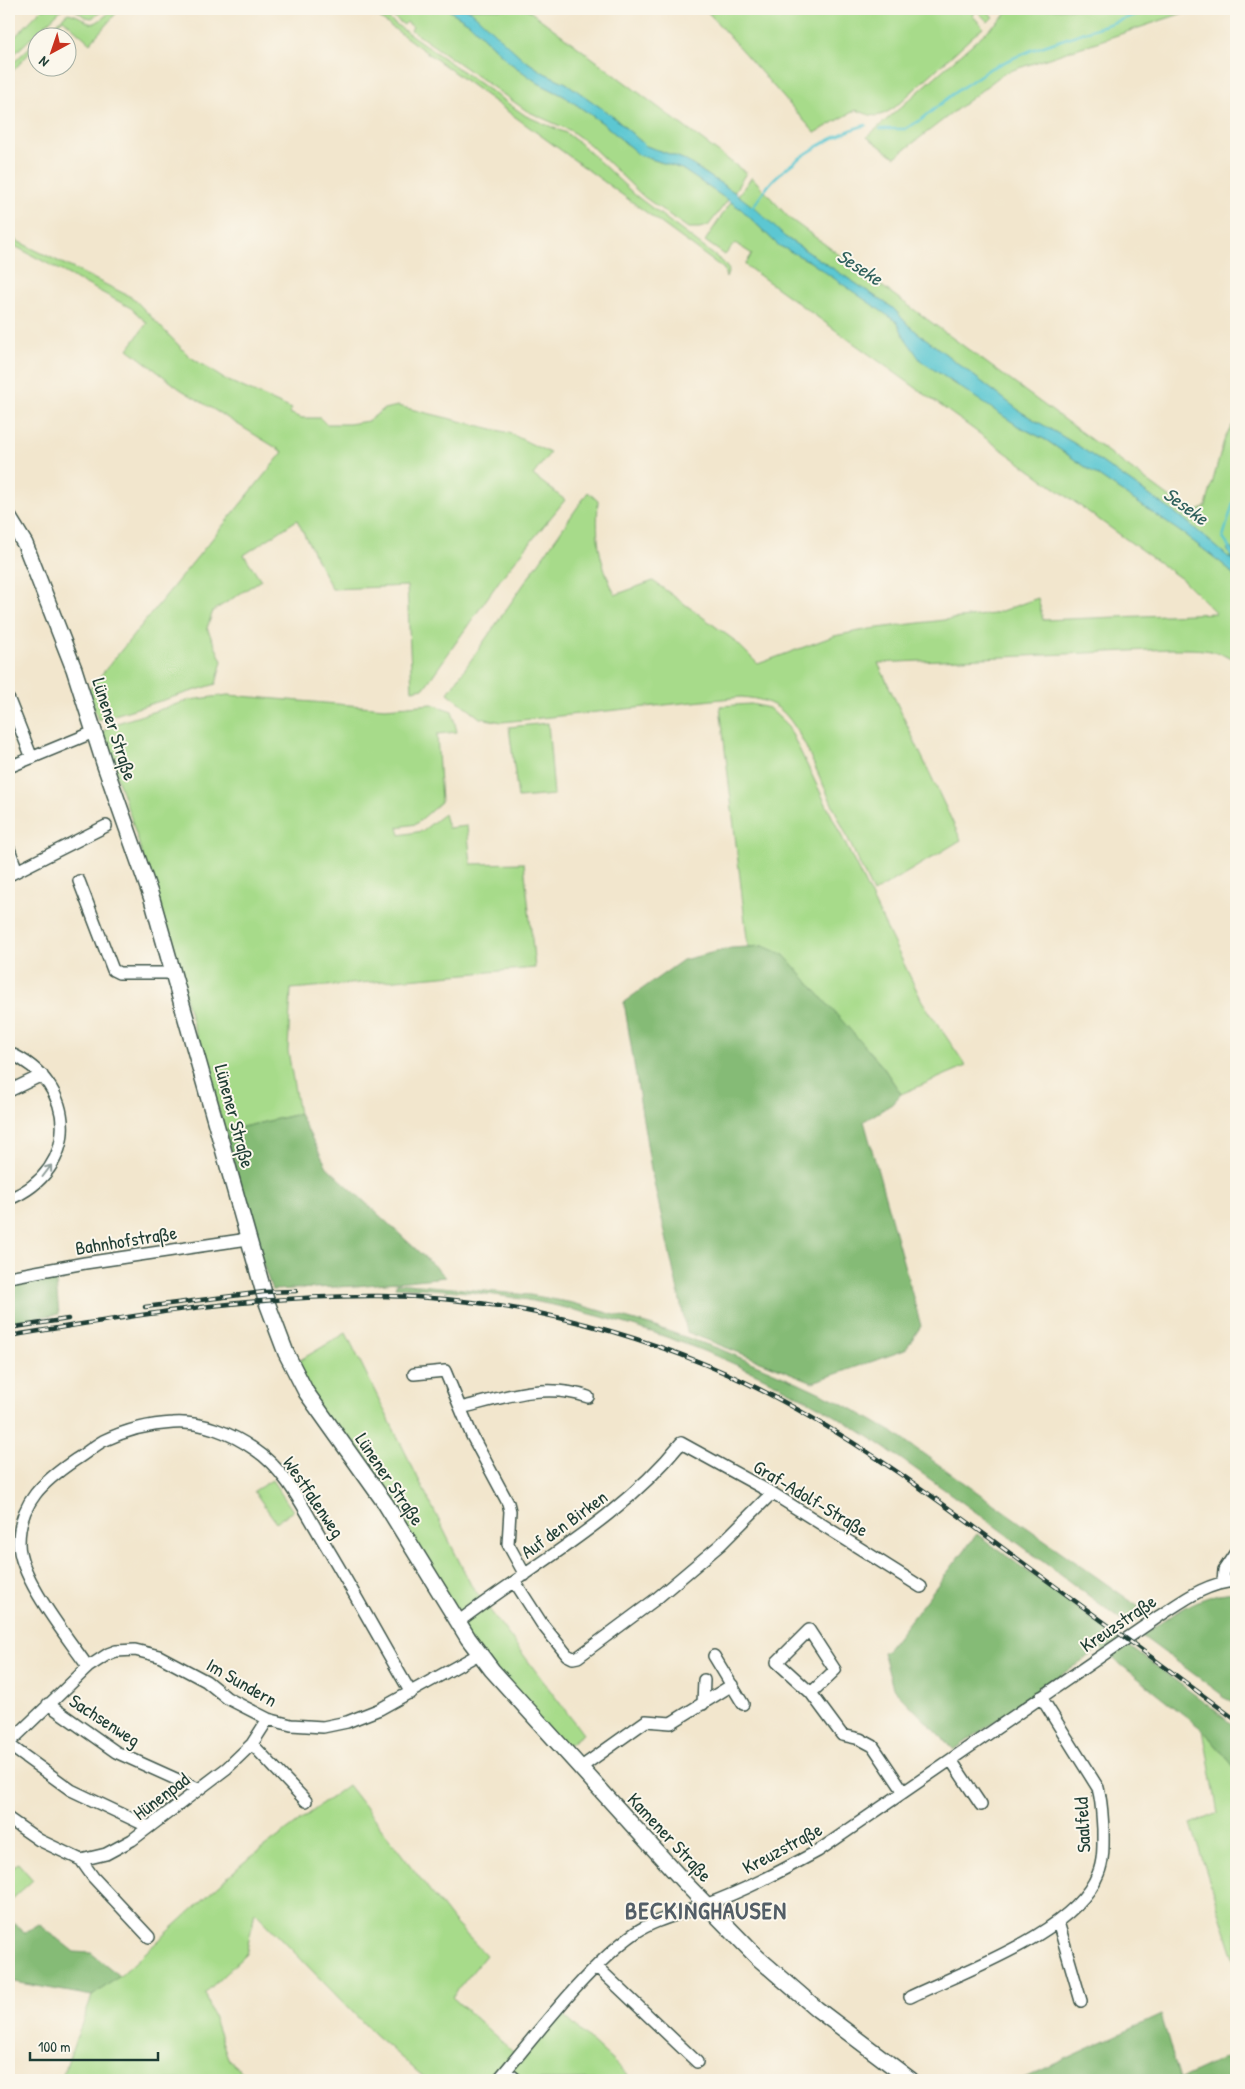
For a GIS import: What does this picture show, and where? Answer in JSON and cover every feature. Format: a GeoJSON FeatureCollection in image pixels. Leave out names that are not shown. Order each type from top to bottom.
{"type":"FeatureCollection","features":[{"type":"Feature","properties":{"kind":"main road","name":"Lünener Straße"},"geometry":{"type":"LineString","coordinates":[[9,518],[25,544],[74,669],[152,899],[248,1239],[273,1318],[300,1381],[385,1503],[479,1654],[505,1684]]}},
{"type":"Feature","properties":{"kind":"main road","name":"Kamener Straße"},"geometry":{"type":"LineString","coordinates":[[505,1684],[706,1905],[757,1957],[801,1996],[911,2080]]}},
{"type":"Feature","properties":{"kind":"street"},"geometry":{"type":"LineString","coordinates":[[9,700],[32,758]]}},
{"type":"Feature","properties":{"kind":"street"},"geometry":{"type":"LineString","coordinates":[[9,767],[94,732]]}},
{"type":"Feature","properties":{"kind":"street"},"geometry":{"type":"LineString","coordinates":[[9,849],[13,873],[106,826]]}},
{"type":"Feature","properties":{"kind":"street"},"geometry":{"type":"LineString","coordinates":[[79,881],[113,970],[118,972],[174,973]]}},
{"type":"Feature","properties":{"kind":"street"},"geometry":{"type":"LineString","coordinates":[[9,1053],[33,1066],[42,1075],[57,1098],[62,1114],[61,1144],[48,1170],[38,1182],[25,1192],[9,1199]]}},
{"type":"Feature","properties":{"kind":"street"},"geometry":{"type":"LineString","coordinates":[[9,1091],[42,1075]]}},
{"type":"Feature","properties":{"kind":"street","name":"Bahnhofstraße"},"geometry":{"type":"LineString","coordinates":[[9,1277],[85,1263],[248,1239]]}},
{"type":"Feature","properties":{"kind":"street"},"geometry":{"type":"LineString","coordinates":[[414,1374],[445,1371],[472,1436],[508,1503],[510,1511],[508,1544],[525,1575]]}},
{"type":"Feature","properties":{"kind":"street"},"geometry":{"type":"LineString","coordinates":[[461,1408],[507,1396],[548,1390],[569,1390],[588,1397]]}},
{"type":"Feature","properties":{"kind":"street","name":"Westfalenweg"},"geometry":{"type":"LineString","coordinates":[[88,1668],[31,1582],[22,1561],[19,1544],[25,1512],[39,1488],[55,1474],[102,1442],[149,1426],[173,1423],[196,1424],[224,1433],[255,1449],[275,1466],[287,1482],[342,1571],[411,1693]]}},
{"type":"Feature","properties":{"kind":"street","name":"Auf den Birken"},"geometry":{"type":"LineString","coordinates":[[458,1622],[570,1544],[629,1498],[659,1470],[681,1443]]}},
{"type":"Feature","properties":{"kind":"street","name":"Graf-Adolf-Straße"},"geometry":{"type":"LineString","coordinates":[[681,1443],[772,1493],[921,1587]]}},
{"type":"Feature","properties":{"kind":"street"},"geometry":{"type":"LineString","coordinates":[[515,1582],[542,1624],[567,1655],[572,1658],[578,1657],[663,1593],[720,1545],[772,1493]]}},
{"type":"Feature","properties":{"kind":"street"},"geometry":{"type":"LineString","coordinates":[[9,1535],[19,1544]]}},
{"type":"Feature","properties":{"kind":"street"},"geometry":{"type":"LineString","coordinates":[[1223,1582],[1224,1570],[1236,1552]]}},
{"type":"Feature","properties":{"kind":"street","name":"Kreuzstraße"},"geometry":{"type":"LineString","coordinates":[[498,2080],[597,1967],[634,1933],[646,1926],[706,1905],[758,1882],[818,1851],[1202,1588],[1223,1582],[1236,1581]]}},
{"type":"Feature","properties":{"kind":"street"},"geometry":{"type":"LineString","coordinates":[[811,1693],[835,1670],[809,1630],[777,1662],[811,1693],[842,1735],[866,1742],[879,1752],[904,1792]]}},
{"type":"Feature","properties":{"kind":"street","name":"Im Sundern"},"geometry":{"type":"LineString","coordinates":[[9,1744],[48,1704],[88,1668],[108,1654],[116,1651],[135,1650],[150,1653],[206,1681],[227,1698],[268,1719],[304,1726],[336,1725],[365,1716],[411,1693],[479,1654]]}},
{"type":"Feature","properties":{"kind":"street"},"geometry":{"type":"LineString","coordinates":[[714,1656],[743,1704]]}},
{"type":"Feature","properties":{"kind":"street"},"geometry":{"type":"LineString","coordinates":[[703,1704],[704,1680]]}},
{"type":"Feature","properties":{"kind":"street"},"geometry":{"type":"LineString","coordinates":[[580,1768],[646,1721],[671,1723],[732,1685]]}},
{"type":"Feature","properties":{"kind":"street","name":"Saalfeld"},"geometry":{"type":"LineString","coordinates":[[910,1997],[991,1960],[1058,1922],[1085,1896],[1098,1874],[1103,1843],[1102,1801],[1094,1780],[1042,1697]]}},
{"type":"Feature","properties":{"kind":"street","name":"Sachsenweg"},"geometry":{"type":"LineString","coordinates":[[48,1704],[116,1752],[198,1789]]}},
{"type":"Feature","properties":{"kind":"street","name":"Hünenpad"},"geometry":{"type":"LineString","coordinates":[[81,1860],[106,1854],[132,1840],[227,1768],[252,1744],[268,1719]]}},
{"type":"Feature","properties":{"kind":"street"},"geometry":{"type":"LineString","coordinates":[[9,1744],[71,1790],[149,1827]]}},
{"type":"Feature","properties":{"kind":"street"},"geometry":{"type":"LineString","coordinates":[[252,1744],[306,1801]]}},
{"type":"Feature","properties":{"kind":"street"},"geometry":{"type":"LineString","coordinates":[[951,1760],[981,1805]]}},
{"type":"Feature","properties":{"kind":"street"},"geometry":{"type":"LineString","coordinates":[[9,1819],[39,1840],[81,1860],[93,1878],[148,1937]]}},
{"type":"Feature","properties":{"kind":"street"},"geometry":{"type":"LineString","coordinates":[[1058,1922],[1081,2001]]}},
{"type":"Feature","properties":{"kind":"street"},"geometry":{"type":"LineString","coordinates":[[597,1967],[697,2062]]}},
{"type":"Feature","properties":{"kind":"street"},"geometry":{"type":"LineString","coordinates":[[506,2070],[517,2080]]}},
{"type":"Feature","properties":{"kind":"green space"},"geometry":{"type":"Polygon","coordinates":[[[42,9],[62,9],[42,28],[28,28],[28,41],[9,59],[9,43],[42,9]]]}},
{"type":"Feature","properties":{"kind":"green space"},"geometry":{"type":"Polygon","coordinates":[[[74,9],[105,9],[92,18],[85,17],[74,9]]]}},
{"type":"Feature","properties":{"kind":"green space"},"geometry":{"type":"Polygon","coordinates":[[[113,9],[120,9],[90,43],[78,32],[78,28],[73,28],[63,19],[54,28],[50,28],[68,13],[76,15],[89,23],[97,22],[113,9]]]}},
{"type":"Feature","properties":{"kind":"green space"},"geometry":{"type":"Polygon","coordinates":[[[367,9],[374,9],[526,116],[566,133],[583,146],[635,195],[723,262],[729,270],[726,278],[724,269],[367,9]]]}},
{"type":"Feature","properties":{"kind":"green space"},"geometry":{"type":"Polygon","coordinates":[[[382,9],[447,9],[469,23],[509,62],[538,83],[564,96],[604,124],[639,155],[682,169],[728,200],[708,226],[688,228],[644,197],[589,144],[571,131],[527,111],[411,30],[413,27],[407,22],[404,25],[382,9]]]}},
{"type":"Feature","properties":{"kind":"green space"},"geometry":{"type":"Polygon","coordinates":[[[466,9],[527,9],[746,173],[734,192],[683,159],[646,146],[611,115],[566,83],[544,73],[523,59],[466,9]]]}},
{"type":"Feature","properties":{"kind":"green space"},"geometry":{"type":"Polygon","coordinates":[[[705,9],[986,9],[993,17],[988,22],[977,11],[972,15],[983,27],[894,108],[875,116],[856,110],[815,133],[705,9]]]}},
{"type":"Feature","properties":{"kind":"green space"},"geometry":{"type":"Polygon","coordinates":[[[1012,9],[1195,9],[1004,73],[895,157],[867,137],[1012,9]]]}},
{"type":"Feature","properties":{"kind":"green space"},"geometry":{"type":"Polygon","coordinates":[[[28,49],[28,55],[9,75],[9,67],[28,49]]]}},
{"type":"Feature","properties":{"kind":"green space"},"geometry":{"type":"Polygon","coordinates":[[[752,177],[789,218],[1183,507],[1195,513],[1206,506],[1225,437],[1236,420],[1236,555],[1231,547],[1234,562],[1185,520],[1077,445],[1021,412],[909,326],[893,308],[785,237],[738,195],[752,177]]]}},
{"type":"Feature","properties":{"kind":"green space"},"geometry":{"type":"Polygon","coordinates":[[[731,202],[741,209],[778,245],[809,261],[898,322],[905,338],[952,383],[963,388],[1018,426],[1046,440],[1185,535],[1224,565],[1236,578],[1236,660],[1212,651],[1170,649],[878,663],[961,840],[873,893],[805,745],[793,724],[781,710],[765,701],[741,697],[502,722],[480,718],[448,693],[588,492],[598,501],[597,528],[599,549],[615,595],[653,581],[734,640],[758,664],[834,636],[870,629],[993,614],[1038,598],[1043,620],[1216,613],[1183,580],[745,265],[752,254],[735,243],[725,255],[705,241],[731,202]]]}},
{"type":"Feature","properties":{"kind":"green space"},"geometry":{"type":"Polygon","coordinates":[[[9,237],[133,298],[189,356],[224,379],[292,409],[289,413],[302,418],[320,418],[326,424],[349,424],[368,421],[384,409],[398,406],[509,433],[550,453],[533,475],[565,500],[502,577],[424,688],[412,690],[407,586],[332,589],[297,520],[244,555],[261,580],[213,611],[207,628],[222,661],[216,684],[98,720],[88,691],[283,452],[180,389],[128,349],[147,323],[131,308],[9,243],[9,237]]]}},
{"type":"Feature","properties":{"kind":"green space"},"geometry":{"type":"Polygon","coordinates":[[[228,695],[385,708],[432,704],[452,711],[457,732],[437,734],[441,802],[416,824],[398,827],[400,835],[422,831],[444,814],[448,828],[467,826],[471,864],[524,863],[535,968],[291,989],[288,1051],[299,1114],[225,1131],[132,821],[102,734],[108,726],[190,700],[228,695]]]}},
{"type":"Feature","properties":{"kind":"green space"},"geometry":{"type":"Polygon","coordinates":[[[751,704],[769,708],[788,726],[922,1001],[966,1066],[901,1094],[883,1067],[763,946],[748,947],[720,706],[751,704]]]}},
{"type":"Feature","properties":{"kind":"green space"},"geometry":{"type":"Polygon","coordinates":[[[548,723],[554,795],[518,798],[509,727],[548,723]]]}},
{"type":"Feature","properties":{"kind":"green space"},"geometry":{"type":"Polygon","coordinates":[[[763,946],[784,955],[883,1067],[901,1094],[892,1104],[864,1121],[921,1326],[905,1350],[813,1382],[687,1332],[651,1169],[624,1002],[683,960],[731,948],[763,946]]]}},
{"type":"Feature","properties":{"kind":"green space"},"geometry":{"type":"Polygon","coordinates":[[[299,1114],[327,1167],[446,1277],[356,1286],[272,1290],[256,1244],[225,1131],[299,1114]]]}},
{"type":"Feature","properties":{"kind":"green space"},"geometry":{"type":"Polygon","coordinates":[[[55,1273],[59,1314],[9,1322],[9,1280],[55,1273]]]}},
{"type":"Feature","properties":{"kind":"green space"},"geometry":{"type":"Polygon","coordinates":[[[397,1283],[530,1295],[573,1303],[653,1326],[720,1349],[797,1382],[840,1402],[894,1433],[1146,1612],[1127,1624],[952,1495],[873,1440],[816,1405],[746,1369],[674,1340],[598,1316],[522,1299],[458,1291],[395,1287],[397,1283]]]}},
{"type":"Feature","properties":{"kind":"green space"},"geometry":{"type":"Polygon","coordinates":[[[346,1333],[471,1585],[583,1734],[560,1751],[484,1663],[290,1366],[346,1333]]]}},
{"type":"Feature","properties":{"kind":"green space"},"geometry":{"type":"Polygon","coordinates":[[[272,1480],[293,1511],[276,1522],[254,1491],[272,1480]]]}},
{"type":"Feature","properties":{"kind":"green space"},"geometry":{"type":"Polygon","coordinates":[[[977,1534],[1210,1706],[1236,1728],[1236,1769],[1203,1730],[1100,1648],[954,1750],[893,1688],[883,1652],[888,1649],[977,1534]]]}},
{"type":"Feature","properties":{"kind":"green space"},"geometry":{"type":"Polygon","coordinates":[[[1236,1592],[1236,1705],[1142,1636],[1175,1613],[1197,1601],[1236,1592]]]}},
{"type":"Feature","properties":{"kind":"green space"},"geometry":{"type":"Polygon","coordinates":[[[1203,1730],[1236,1769],[1236,1964],[1191,1824],[1218,1813],[1203,1730]]]}},
{"type":"Feature","properties":{"kind":"green space"},"geometry":{"type":"Polygon","coordinates":[[[348,1785],[454,1922],[486,1955],[452,1997],[521,2059],[561,2013],[633,2080],[427,2080],[373,2033],[255,1912],[246,1954],[205,1993],[229,2061],[252,2080],[61,2080],[92,1996],[120,1976],[243,1863],[348,1785]]]}},
{"type":"Feature","properties":{"kind":"green space"},"geometry":{"type":"Polygon","coordinates":[[[18,1863],[33,1880],[9,1902],[9,1868],[11,1869],[18,1863]]]}},
{"type":"Feature","properties":{"kind":"green space"},"geometry":{"type":"Polygon","coordinates":[[[9,1919],[24,1933],[39,1924],[74,1952],[91,1953],[120,1976],[92,1996],[9,1981],[9,1919]]]}},
{"type":"Feature","properties":{"kind":"green space"},"geometry":{"type":"Polygon","coordinates":[[[1161,2015],[1180,2079],[1236,2053],[1236,2080],[1020,2080],[1161,2015]]]}},
{"type":"Feature","properties":{"kind":"water"},"geometry":{"type":"Polygon","coordinates":[[[447,9],[466,9],[471,11],[523,59],[544,73],[566,83],[611,115],[646,146],[683,159],[734,192],[757,210],[785,237],[893,308],[909,326],[1021,412],[1077,445],[1185,520],[1233,561],[1227,549],[1231,547],[1236,556],[1236,578],[1224,565],[1185,535],[1046,440],[1018,426],[921,361],[905,338],[897,322],[809,261],[778,245],[741,209],[682,169],[639,155],[604,124],[564,96],[538,83],[509,62],[469,23],[447,9]]]}},
{"type":"Feature","properties":{"kind":"waterway"},"geometry":{"type":"LineString","coordinates":[[880,129],[905,129],[921,120],[954,93],[991,68],[1032,50],[1153,9]]}},
{"type":"Feature","properties":{"kind":"waterway"},"geometry":{"type":"LineString","coordinates":[[752,208],[773,180],[785,169],[830,139],[866,125]]}},
{"type":"Feature","properties":{"kind":"waterway"},"geometry":{"type":"LineString","coordinates":[[1230,549],[1223,537],[1236,494]]}},
{"type":"Feature","properties":{"kind":"railway"},"geometry":{"type":"LineString","coordinates":[[145,1307],[264,1292],[296,1291]]}},
{"type":"Feature","properties":{"kind":"railway"},"geometry":{"type":"LineString","coordinates":[[9,1336],[147,1314],[239,1303],[286,1299],[379,1296],[482,1303],[586,1324],[638,1340],[736,1378],[782,1401],[841,1435],[952,1511],[1236,1720]]}},
{"type":"Feature","properties":{"kind":"railway"},"geometry":{"type":"LineString","coordinates":[[9,1328],[68,1319]]}},
{"type":"Feature","properties":{"kind":"district","name":"BECKINGHAUSEN"},"geometry":{"type":"Point","coordinates":[706,1911]}},
{"type":"Feature","properties":{"kind":"water label","name":"Seseke"},"geometry":{"type":"Point","coordinates":[860,267]}},
{"type":"Feature","properties":{"kind":"water label","name":"Seseke"},"geometry":{"type":"Point","coordinates":[1186,506]}}]}
